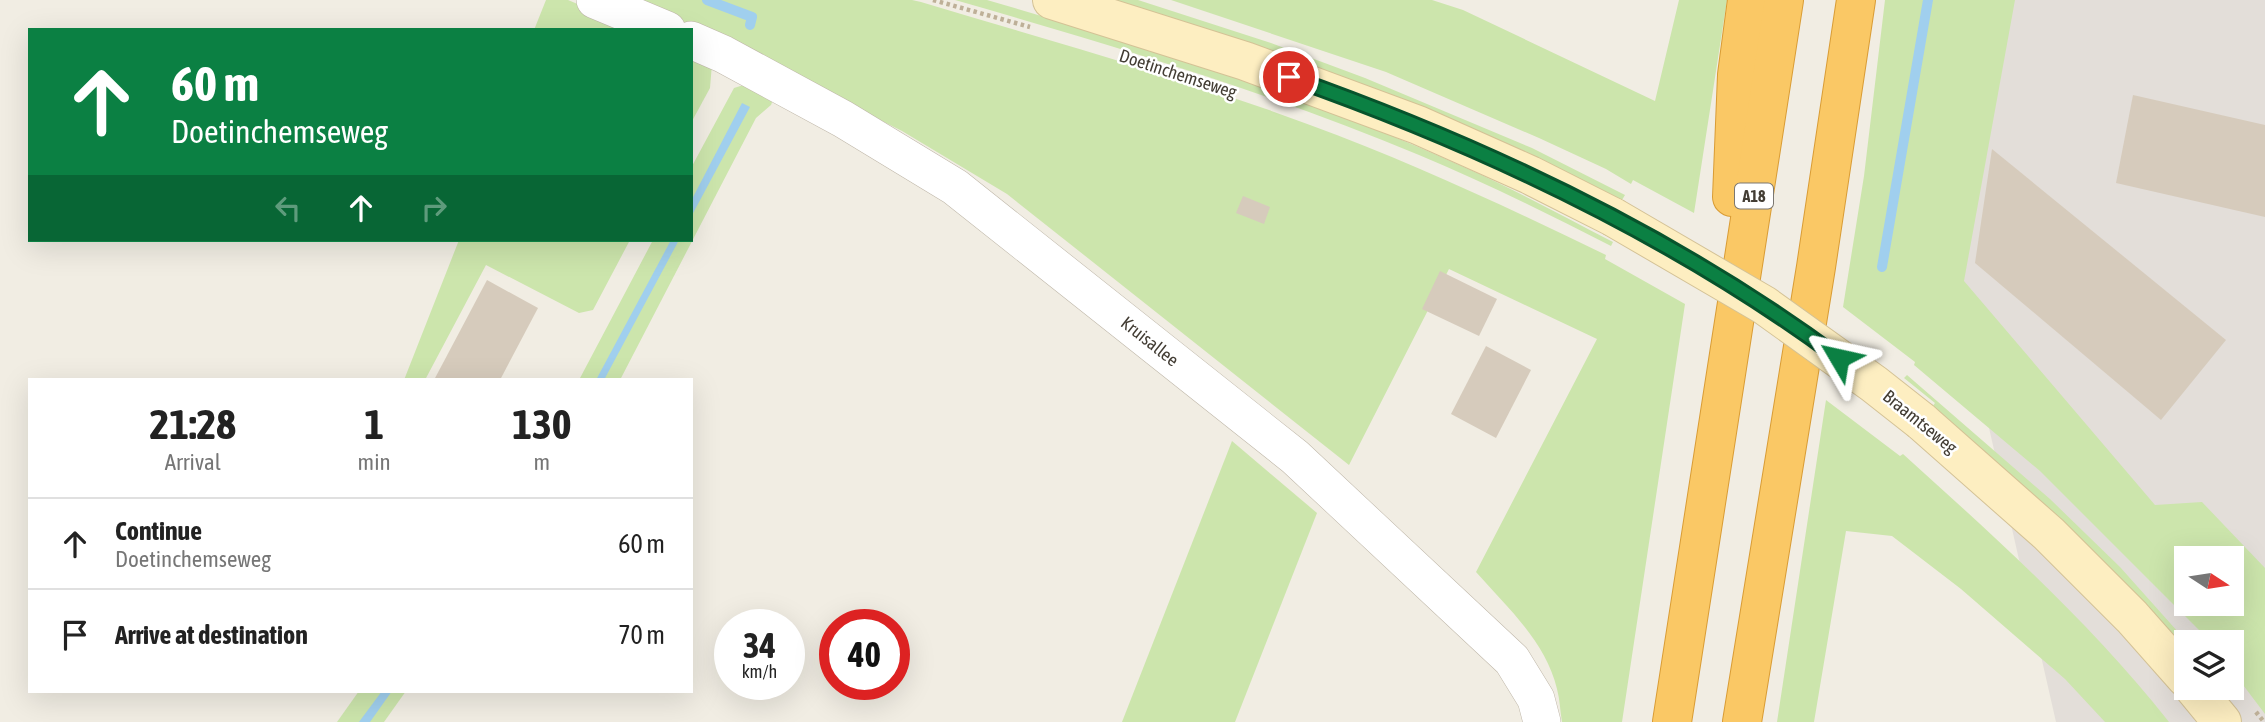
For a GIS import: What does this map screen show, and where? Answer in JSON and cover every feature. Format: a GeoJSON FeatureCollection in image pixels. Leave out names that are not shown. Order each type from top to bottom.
{"type":"FeatureCollection","features":[{"type":"Feature","properties":{"kind":"highway","name":"A18"},"geometry":{"type":"LineString","coordinates":[[1723,391],[1737,75],[1748,0]]}},
{"type":"Feature","properties":{"kind":"highway","name":"A18"},"geometry":{"type":"LineString","coordinates":[[1672,722],[1784,0]]}},
{"type":"Feature","properties":{"kind":"highway"},"geometry":{"type":"LineString","coordinates":[[1742,722],[1816,267],[1856,0]]}},
{"type":"Feature","properties":{"kind":"street"},"geometry":{"type":"LineString","coordinates":[[595,0],[662,28]]}},
{"type":"Feature","properties":{"kind":"street","name":"Doetinchemseweg"},"geometry":{"type":"LineString","coordinates":[[1045,15],[1245,61],[1418,125],[1530,175],[1613,217]]}},
{"type":"Feature","properties":{"kind":"street","name":"Kruisallee"},"geometry":{"type":"LineString","coordinates":[[693,41],[723,54],[843,119],[956,187],[1295,457],[1512,660],[1536,699],[1542,722]]}},
{"type":"Feature","properties":{"kind":"street","name":"Braamtseweg"},"geometry":{"type":"LineString","coordinates":[[1613,217],[1764,305],[1853,368],[1921,421],[2049,534],[2132,617],[2174,664]]}},
{"type":"Feature","properties":{"kind":"street"},"geometry":{"type":"LineString","coordinates":[[2204,700],[2222,722]]}},
{"type":"Feature","properties":{"kind":"path"},"geometry":{"type":"LineString","coordinates":[[933,0],[1045,15]]}},
{"type":"Feature","properties":{"kind":"shaded area"},"geometry":{"type":"Polygon","coordinates":[[[1933,0],[2265,0],[2265,722],[2056,722],[1959,296],[1933,0]]]}},
{"type":"Feature","properties":{"kind":"green space"},"geometry":{"type":"Polygon","coordinates":[[[546,0],[568,0],[634,28],[535,28],[546,0]]]}},
{"type":"Feature","properties":{"kind":"green space"},"geometry":{"type":"Polygon","coordinates":[[[632,0],[921,2],[1165,75],[1348,139],[1460,186],[1606,255],[1605,259],[1685,304],[1622,722],[1562,722],[1557,689],[1544,656],[1524,626],[1476,572],[1597,339],[1449,269],[1349,465],[1007,194],[902,131],[752,51],[632,0]]]}},
{"type":"Feature","properties":{"kind":"green space"},"geometry":{"type":"Polygon","coordinates":[[[955,0],[987,0],[1169,55],[1289,96],[1466,168],[1613,242],[1611,246],[1443,165],[1305,111],[1131,52],[955,0]]]}},
{"type":"Feature","properties":{"kind":"green space"},"geometry":{"type":"Polygon","coordinates":[[[1110,0],[1138,0],[1271,43],[1365,78],[1532,148],[1625,195],[1622,200],[1479,134],[1110,0]]]}},
{"type":"Feature","properties":{"kind":"green space"},"geometry":{"type":"Polygon","coordinates":[[[1171,0],[1432,0],[1463,10],[1655,101],[1679,0],[1727,0],[1694,213],[1633,180],[1631,184],[1606,169],[1539,138],[1386,72],[1171,0]]]}},
{"type":"Feature","properties":{"kind":"green space"},"geometry":{"type":"Polygon","coordinates":[[[1885,0],[2015,0],[1964,281],[2155,505],[2202,502],[2244,546],[2174,546],[2174,605],[2040,471],[1914,365],[1915,362],[1843,307],[1864,176],[1885,0]]]}},
{"type":"Feature","properties":{"kind":"green space"},"geometry":{"type":"Polygon","coordinates":[[[693,55],[712,64],[710,88],[693,119],[693,55]]]}},
{"type":"Feature","properties":{"kind":"green space"},"geometry":{"type":"Polygon","coordinates":[[[750,83],[775,95],[771,105],[756,118],[693,239],[693,164],[734,88],[750,83]]]}},
{"type":"Feature","properties":{"kind":"green space"},"geometry":{"type":"Polygon","coordinates":[[[458,242],[629,242],[593,310],[579,313],[486,265],[426,378],[405,378],[458,242]]]}},
{"type":"Feature","properties":{"kind":"green space"},"geometry":{"type":"Polygon","coordinates":[[[652,242],[692,242],[621,378],[580,378],[652,242]]]}},
{"type":"Feature","properties":{"kind":"green space"},"geometry":{"type":"Polygon","coordinates":[[[1907,375],[2050,499],[2120,567],[2176,630],[2174,630],[2174,642],[1932,407],[1935,403],[1904,378],[1907,375]]]}},
{"type":"Feature","properties":{"kind":"green space"},"geometry":{"type":"Polygon","coordinates":[[[1826,400],[1900,456],[1903,454],[2007,550],[2108,650],[2169,722],[2105,722],[2065,679],[1961,589],[1892,536],[1846,531],[1814,722],[1777,722],[1826,400]]]}},
{"type":"Feature","properties":{"kind":"green space"},"geometry":{"type":"Polygon","coordinates":[[[1232,441],[1317,513],[1235,722],[1122,722],[1232,441]]]}},
{"type":"Feature","properties":{"kind":"green space"},"geometry":{"type":"Polygon","coordinates":[[[2244,546],[2265,568],[2265,714],[2244,686],[2244,630],[2199,630],[2185,616],[2244,616],[2244,546]]]}},
{"type":"Feature","properties":{"kind":"green space"},"geometry":{"type":"Polygon","coordinates":[[[358,693],[405,693],[384,722],[337,722],[358,693]]]}},
{"type":"Feature","properties":{"kind":"water"},"geometry":{"type":"Polygon","coordinates":[[[742,103],[750,107],[693,213],[693,197],[742,103]]]}},
{"type":"Feature","properties":{"kind":"water"},"geometry":{"type":"Polygon","coordinates":[[[670,242],[678,242],[605,378],[597,378],[670,242]]]}},
{"type":"Feature","properties":{"kind":"water"},"geometry":{"type":"Polygon","coordinates":[[[381,693],[391,693],[370,722],[359,722],[381,693]]]}},
{"type":"Feature","properties":{"kind":"building"},"geometry":{"type":"Polygon","coordinates":[[[2133,95],[2265,125],[2265,217],[2116,183],[2133,95]]]}},
{"type":"Feature","properties":{"kind":"building"},"geometry":{"type":"Polygon","coordinates":[[[1992,149],[2226,340],[2161,420],[1975,263],[1992,149]]]}},
{"type":"Feature","properties":{"kind":"building"},"geometry":{"type":"Polygon","coordinates":[[[1243,196],[1270,207],[1264,224],[1236,213],[1243,196]]]}},
{"type":"Feature","properties":{"kind":"building"},"geometry":{"type":"Polygon","coordinates":[[[1440,271],[1497,299],[1479,336],[1422,309],[1440,271]]]}},
{"type":"Feature","properties":{"kind":"building"},"geometry":{"type":"Polygon","coordinates":[[[487,280],[538,308],[501,378],[435,378],[487,280]]]}},
{"type":"Feature","properties":{"kind":"building"},"geometry":{"type":"Polygon","coordinates":[[[1486,346],[1531,370],[1496,438],[1451,414],[1486,346]]]}},
{"type":"Feature","properties":{"kind":"waterway"},"geometry":{"type":"LineString","coordinates":[[707,0],[752,17],[750,25]]}},
{"type":"Feature","properties":{"kind":"waterway"},"geometry":{"type":"LineString","coordinates":[[1882,267],[1928,0]]}},
{"type":"Feature","properties":{"kind":"route"},"geometry":{"type":"LineString","coordinates":[[1289,77],[1418,125],[1530,175],[1613,217],[1764,305],[1839,358]]}}]}
